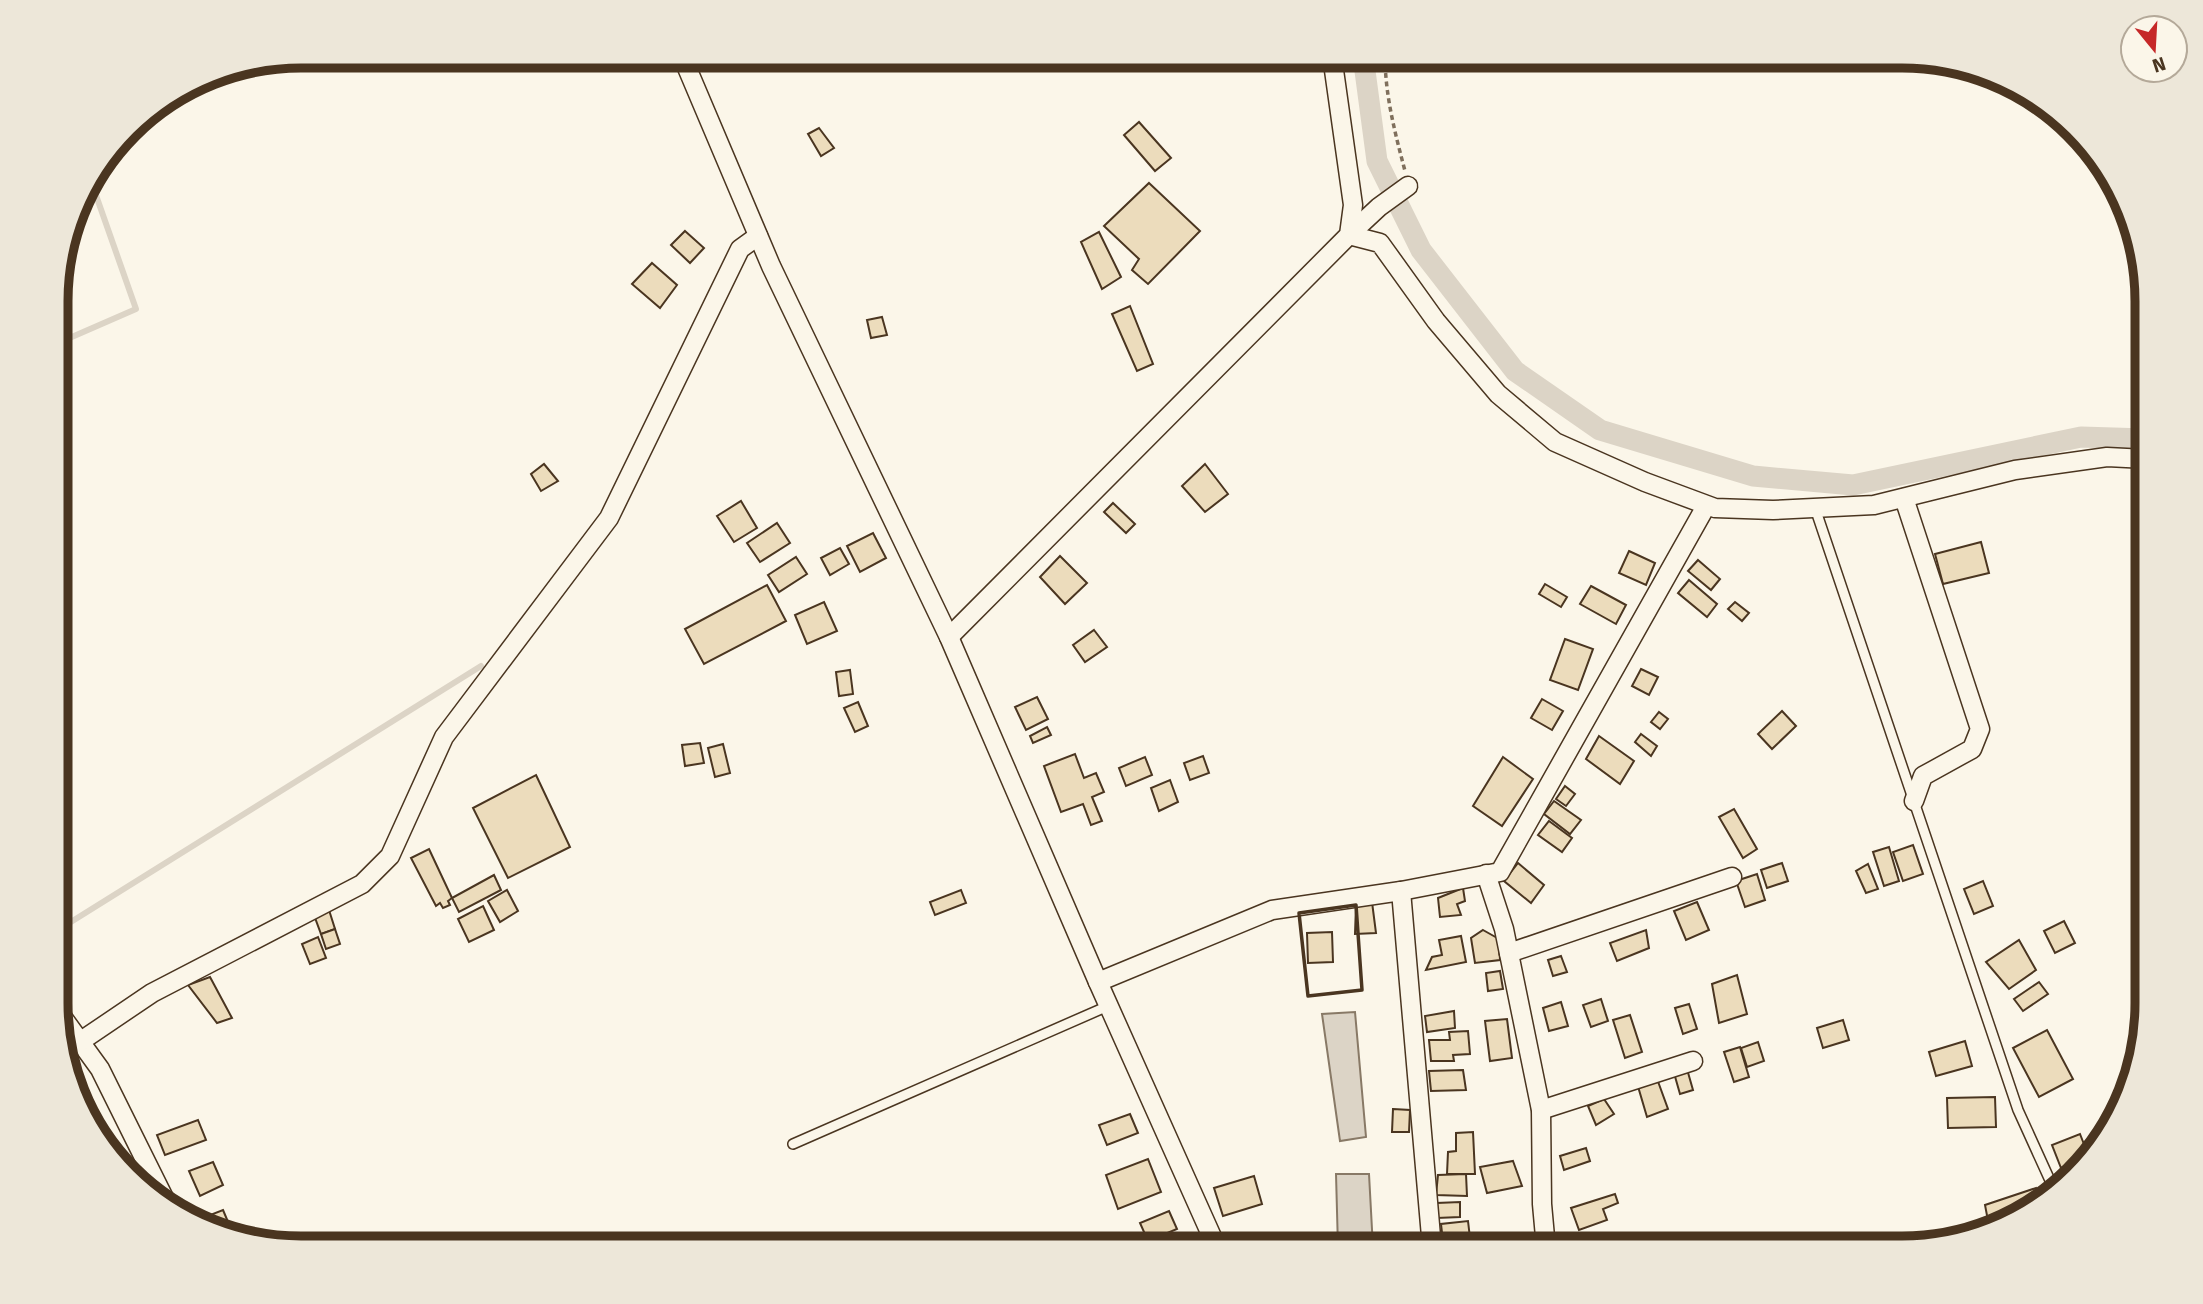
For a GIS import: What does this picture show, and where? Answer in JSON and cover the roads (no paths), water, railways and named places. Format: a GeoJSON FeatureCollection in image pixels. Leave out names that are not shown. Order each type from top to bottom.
{"type":"FeatureCollection","features":[{"type":"Feature","properties":{"kind":"street"},"geometry":{"type":"LineString","coordinates":[[686,68],[758,236],[949,638],[1108,1006],[1211,1235]]}},
{"type":"Feature","properties":{"kind":"street"},"geometry":{"type":"LineString","coordinates":[[1334,68],[1353,205],[1349,235]]}},
{"type":"Feature","properties":{"kind":"street"},"geometry":{"type":"LineString","coordinates":[[949,638],[1349,235],[1379,207],[1408,186]]}},
{"type":"Feature","properties":{"kind":"street"},"geometry":{"type":"LineString","coordinates":[[1349,235],[1380,243],[1436,321],[1499,394],[1555,442],[1706,506],[1773,510],[1874,505],[2015,470],[2107,457],[2134,458]]}},
{"type":"Feature","properties":{"kind":"street"},"geometry":{"type":"LineString","coordinates":[[81,1041],[152,993],[362,884],[390,856],[444,737],[609,518],[740,249],[758,236]]}},
{"type":"Feature","properties":{"kind":"street"},"geometry":{"type":"LineString","coordinates":[[1904,498],[1980,729],[1972,749],[1923,776],[1914,801]]}},
{"type":"Feature","properties":{"kind":"street"},"geometry":{"type":"LineString","coordinates":[[1098,982],[1272,910],[1401,891],[1500,872],[1706,506]]}},
{"type":"Feature","properties":{"kind":"street"},"geometry":{"type":"LineString","coordinates":[[1486,874],[1504,929],[1541,1110],[1545,1235]]}},
{"type":"Feature","properties":{"kind":"street"},"geometry":{"type":"LineString","coordinates":[[1509,953],[1732,877]]}},
{"type":"Feature","properties":{"kind":"street"},"geometry":{"type":"LineString","coordinates":[[1401,891],[1431,1235]]}},
{"type":"Feature","properties":{"kind":"street"},"geometry":{"type":"LineString","coordinates":[[70,1026],[100,1069],[157,1185]]}},
{"type":"Feature","properties":{"kind":"street"},"geometry":{"type":"LineString","coordinates":[[1541,1110],[1693,1061]]}},
{"type":"Feature","properties":{"kind":"lane"},"geometry":{"type":"LineString","coordinates":[[1815,508],[2018,1110],[2050,1181]]}},
{"type":"Feature","properties":{"kind":"lane"},"geometry":{"type":"LineString","coordinates":[[793,1144],[1108,1006]]}},
{"type":"Feature","properties":{"kind":"waterway"},"geometry":{"type":"LineString","coordinates":[[1365,68],[1377,161],[1421,250],[1515,371],[1600,430],[1753,476],[1853,485],[2081,437],[2134,439]]}},
{"type":"Feature","properties":{"kind":"waterway"},"geometry":{"type":"LineString","coordinates":[[68,339],[136,309],[95,194]]}},
{"type":"Feature","properties":{"kind":"waterway"},"geometry":{"type":"LineString","coordinates":[[68,924],[481,666]]}}]}
